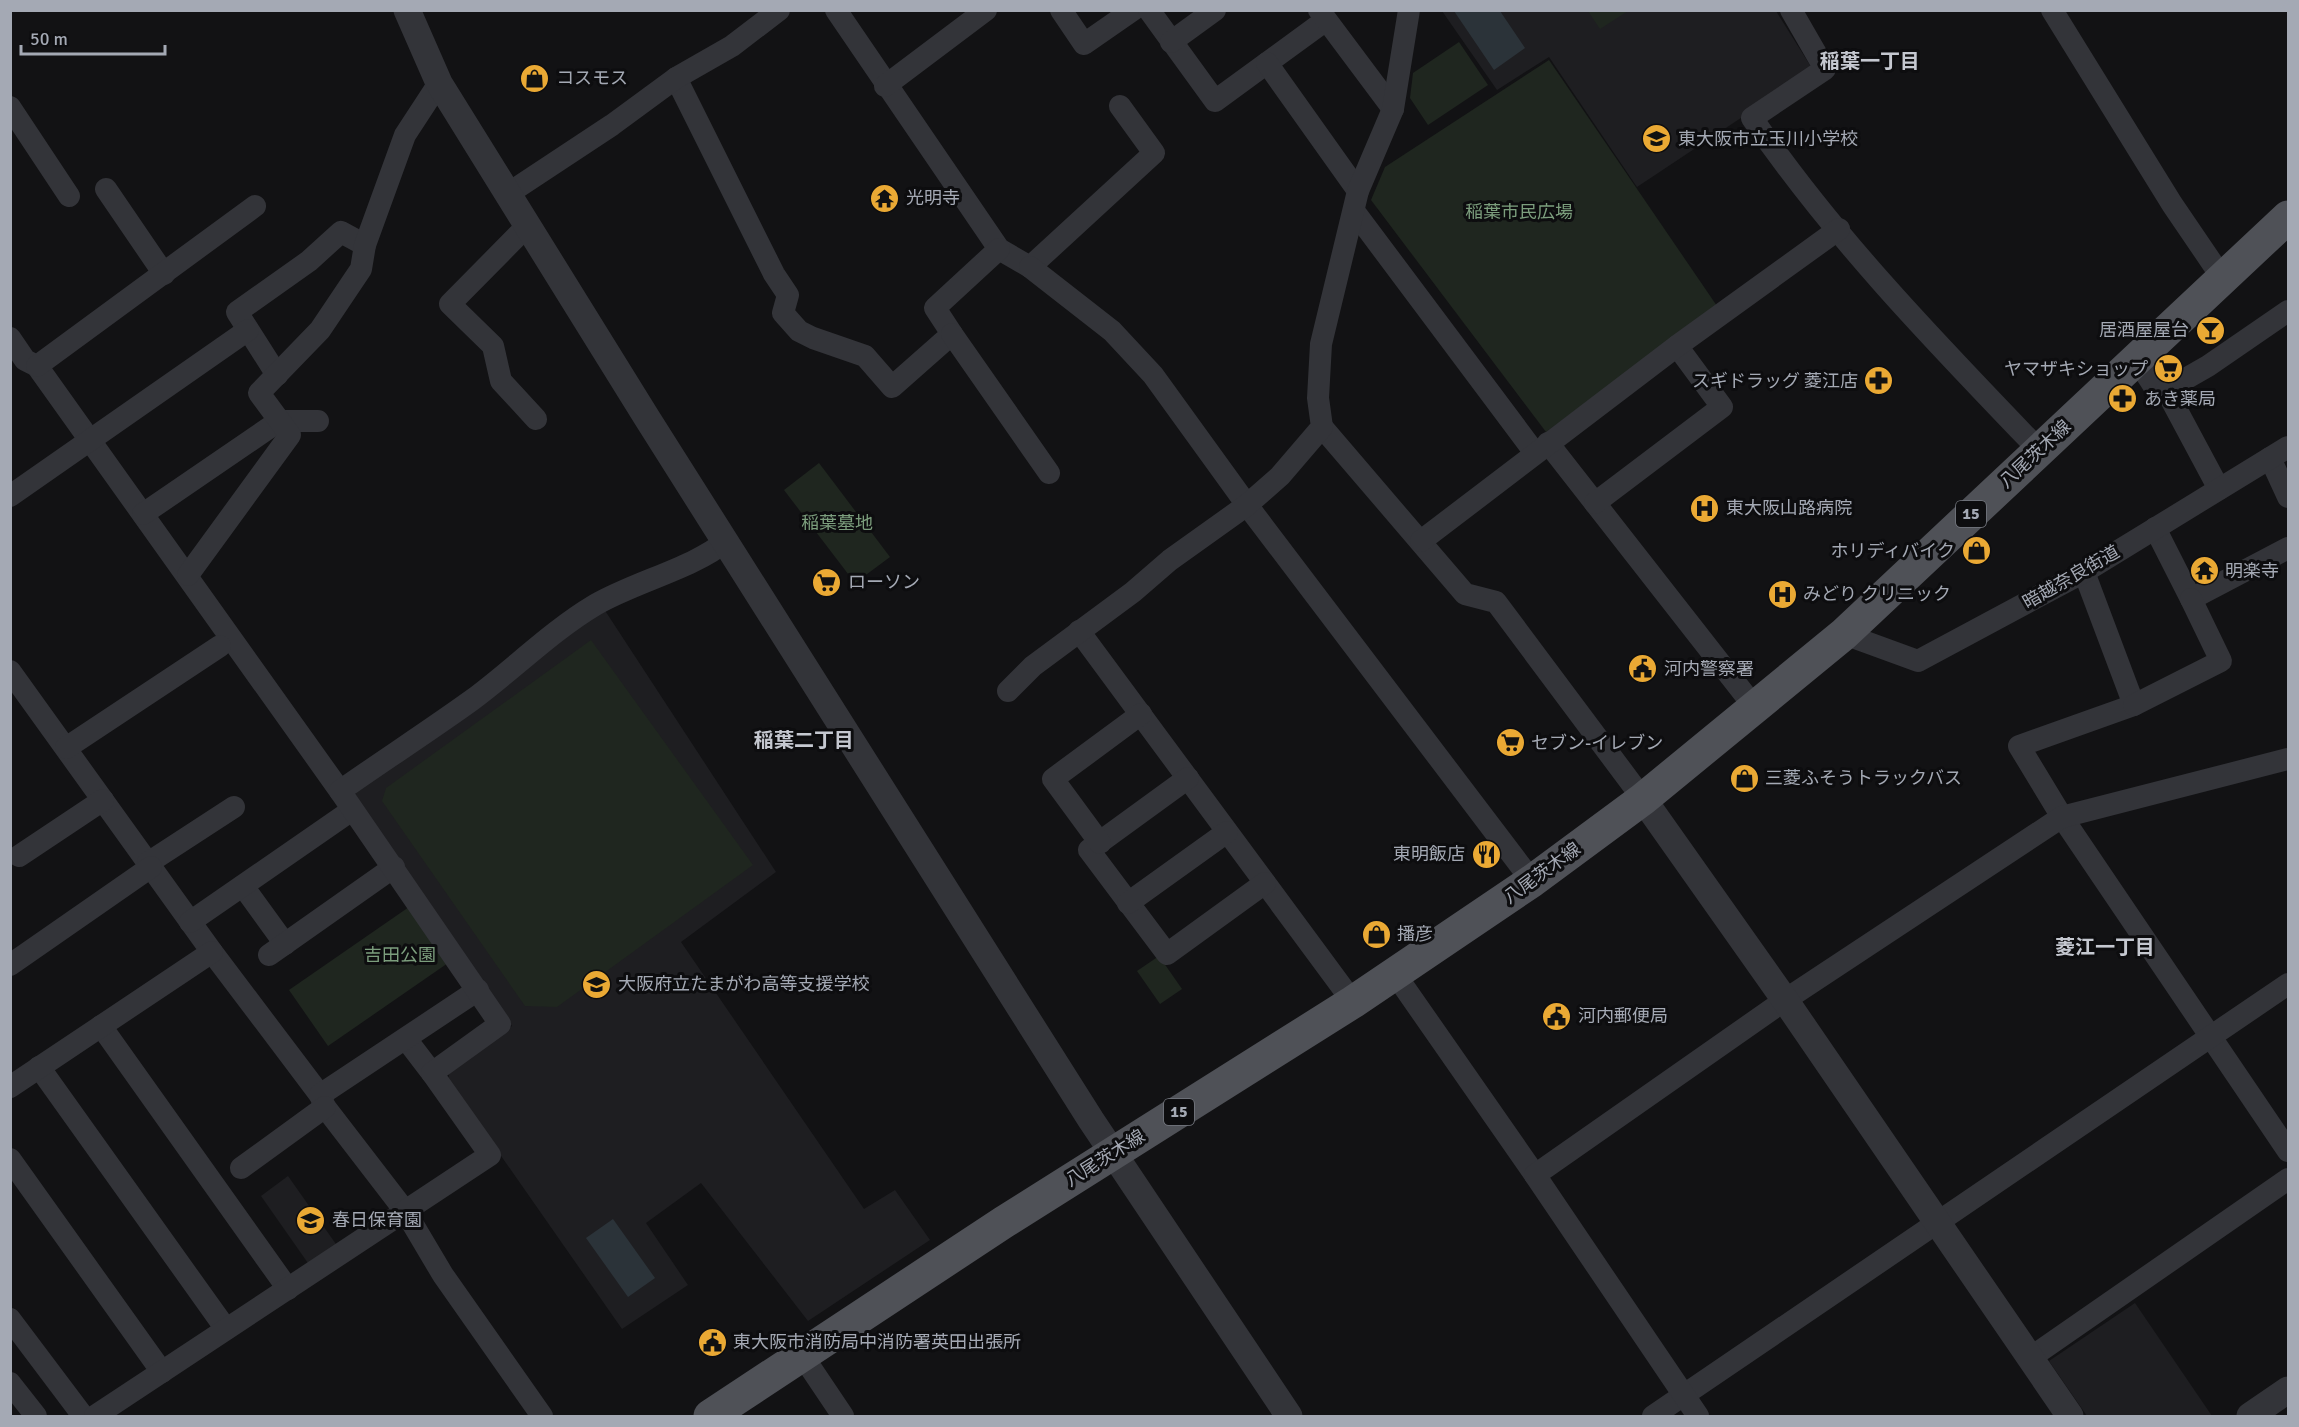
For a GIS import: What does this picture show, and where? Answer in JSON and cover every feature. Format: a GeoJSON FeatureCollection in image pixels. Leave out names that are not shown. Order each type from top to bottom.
{"type":"FeatureCollection","features":[{"type":"Feature","properties":{"kind":"main road","name":"八尾茨木線"},"geometry":{"type":"LineString","coordinates":[[710,1416],[1113,1153],[1353,1002],[1532,881],[1643,799],[1756,709],[1844,634],[2038,450],[2289,218]]}},
{"type":"Feature","properties":{"kind":"street"},"geometry":{"type":"LineString","coordinates":[[407,10],[439,83],[726,542],[1113,1153],[1289,1416]]}},
{"type":"Feature","properties":{"kind":"street"},"geometry":{"type":"LineString","coordinates":[[509,194],[612,125],[676,78],[732,45],[779,10]]}},
{"type":"Feature","properties":{"kind":"street"},"geometry":{"type":"LineString","coordinates":[[836,10],[885,86],[999,249],[1030,267],[1112,331],[1153,375],[1247,505],[1532,881]]}},
{"type":"Feature","properties":{"kind":"street"},"geometry":{"type":"LineString","coordinates":[[885,86],[986,10]]}},
{"type":"Feature","properties":{"kind":"street"},"geometry":{"type":"LineString","coordinates":[[1061,10],[1084,44],[1133,10]]}},
{"type":"Feature","properties":{"kind":"street"},"geometry":{"type":"LineString","coordinates":[[1149,10],[1215,101],[1267,63],[1323,15],[1393,109]]}},
{"type":"Feature","properties":{"kind":"street"},"geometry":{"type":"LineString","coordinates":[[1172,42],[1215,10]]}},
{"type":"Feature","properties":{"kind":"street"},"geometry":{"type":"LineString","coordinates":[[1409,10],[1393,109],[1356,201],[1321,344],[1317,398],[1322,427],[1465,594],[1496,602],[1643,799],[1785,1000],[2070,1416]]}},
{"type":"Feature","properties":{"kind":"street"},"geometry":{"type":"LineString","coordinates":[[1791,10],[1825,69],[1752,117],[1789,172],[1911,314],[2038,450]]}},
{"type":"Feature","properties":{"kind":"street"},"geometry":{"type":"LineString","coordinates":[[2052,10],[2172,204],[2223,279]]}},
{"type":"Feature","properties":{"kind":"street"},"geometry":{"type":"LineString","coordinates":[[1267,63],[1356,201],[1542,448],[1594,503],[1756,709]]}},
{"type":"Feature","properties":{"kind":"street"},"geometry":{"type":"LineString","coordinates":[[676,78],[774,274],[788,296],[783,313],[799,331],[865,356],[892,387],[952,334]]}},
{"type":"Feature","properties":{"kind":"street"},"geometry":{"type":"LineString","coordinates":[[188,575],[290,435],[259,393],[326,322],[362,269],[365,245],[405,135],[439,83]]}},
{"type":"Feature","properties":{"kind":"street"},"geometry":{"type":"LineString","coordinates":[[1030,267],[1154,153],[1120,106]]}},
{"type":"Feature","properties":{"kind":"street"},"geometry":{"type":"LineString","coordinates":[[10,107],[69,196]]}},
{"type":"Feature","properties":{"kind":"street"},"geometry":{"type":"LineString","coordinates":[[106,189],[164,274]]}},
{"type":"Feature","properties":{"kind":"street"},"geometry":{"type":"LineString","coordinates":[[37,366],[255,206]]}},
{"type":"Feature","properties":{"kind":"street"},"geometry":{"type":"LineString","coordinates":[[528,225],[450,304],[492,346],[501,381],[536,420]]}},
{"type":"Feature","properties":{"kind":"street"},"geometry":{"type":"LineString","coordinates":[[1421,541],[1677,345],[1839,229]]}},
{"type":"Feature","properties":{"kind":"street"},"geometry":{"type":"LineString","coordinates":[[277,375],[237,312],[309,261],[341,232],[365,245]]}},
{"type":"Feature","properties":{"kind":"street"},"geometry":{"type":"LineString","coordinates":[[999,249],[934,308],[1049,473]]}},
{"type":"Feature","properties":{"kind":"street"},"geometry":{"type":"LineString","coordinates":[[2137,360],[2160,394],[2208,366],[2289,311]]}},
{"type":"Feature","properties":{"kind":"street"},"geometry":{"type":"LineString","coordinates":[[10,496],[248,330]]}},
{"type":"Feature","properties":{"kind":"street"},"geometry":{"type":"LineString","coordinates":[[10,338],[25,360],[37,366],[188,575],[394,867],[500,1024],[432,1073]]}},
{"type":"Feature","properties":{"kind":"street"},"geometry":{"type":"LineString","coordinates":[[1594,503],[1722,407],[1677,345]]}},
{"type":"Feature","properties":{"kind":"street"},"geometry":{"type":"LineString","coordinates":[[2166,390],[2219,489]]}},
{"type":"Feature","properties":{"kind":"street"},"geometry":{"type":"LineString","coordinates":[[144,514],[279,421],[318,421]]}},
{"type":"Feature","properties":{"kind":"street"},"geometry":{"type":"LineString","coordinates":[[1008,691],[1033,666],[1134,592],[1170,560],[1247,505],[1280,476],[1322,427]]}},
{"type":"Feature","properties":{"kind":"street"},"geometry":{"type":"LineString","coordinates":[[2279,453],[2289,497]]}},
{"type":"Feature","properties":{"kind":"street","name":"暗越奈良街道"},"geometry":{"type":"LineString","coordinates":[[1844,634],[1918,661],[2084,572],[2279,453]]}},
{"type":"Feature","properties":{"kind":"street"},"geometry":{"type":"LineString","coordinates":[[2155,528],[2221,661],[2134,705],[2019,746],[2062,817],[2289,1151]]}},
{"type":"Feature","properties":{"kind":"street"},"geometry":{"type":"LineString","coordinates":[[340,791],[473,699],[546,638],[594,605],[634,584],[713,552],[726,542]]}},
{"type":"Feature","properties":{"kind":"street"},"geometry":{"type":"LineString","coordinates":[[2191,599],[2289,548]]}},
{"type":"Feature","properties":{"kind":"street"},"geometry":{"type":"LineString","coordinates":[[2084,572],[2134,705]]}},
{"type":"Feature","properties":{"kind":"street"},"geometry":{"type":"LineString","coordinates":[[1079,631],[1353,1002]]}},
{"type":"Feature","properties":{"kind":"street"},"geometry":{"type":"LineString","coordinates":[[66,748],[219,646]]}},
{"type":"Feature","properties":{"kind":"street"},"geometry":{"type":"LineString","coordinates":[[14,685],[66,748],[190,922],[405,1211],[443,1275],[542,1416]]}},
{"type":"Feature","properties":{"kind":"street"},"geometry":{"type":"LineString","coordinates":[[1100,843],[1053,779],[1141,714]]}},
{"type":"Feature","properties":{"kind":"street"},"geometry":{"type":"LineString","coordinates":[[1535,1175],[1785,1000],[2062,817],[2289,759]]}},
{"type":"Feature","properties":{"kind":"street"},"geometry":{"type":"LineString","coordinates":[[1188,778],[1089,850],[1167,954],[1265,883]]}},
{"type":"Feature","properties":{"kind":"street"},"geometry":{"type":"LineString","coordinates":[[19,856],[103,800]]}},
{"type":"Feature","properties":{"kind":"street"},"geometry":{"type":"LineString","coordinates":[[10,964],[234,807]]}},
{"type":"Feature","properties":{"kind":"street"},"geometry":{"type":"LineString","coordinates":[[190,922],[352,810]]}},
{"type":"Feature","properties":{"kind":"street"},"geometry":{"type":"LineString","coordinates":[[1128,903],[1227,832]]}},
{"type":"Feature","properties":{"kind":"street"},"geometry":{"type":"LineString","coordinates":[[243,886],[277,950],[394,867]]}},
{"type":"Feature","properties":{"kind":"street"},"geometry":{"type":"LineString","coordinates":[[10,1087],[212,952]]}},
{"type":"Feature","properties":{"kind":"street"},"geometry":{"type":"LineString","coordinates":[[1395,974],[1535,1175],[1698,1416]]}},
{"type":"Feature","properties":{"kind":"street"},"geometry":{"type":"LineString","coordinates":[[1653,1416],[2289,984]]}},
{"type":"Feature","properties":{"kind":"street"},"geometry":{"type":"LineString","coordinates":[[241,1168],[322,1101],[406,1039],[478,990]]}},
{"type":"Feature","properties":{"kind":"street"},"geometry":{"type":"LineString","coordinates":[[101,1026],[288,1288]]}},
{"type":"Feature","properties":{"kind":"street"},"geometry":{"type":"LineString","coordinates":[[94,1416],[490,1155],[406,1039]]}},
{"type":"Feature","properties":{"kind":"street"},"geometry":{"type":"LineString","coordinates":[[39,1067],[226,1329]]}},
{"type":"Feature","properties":{"kind":"street"},"geometry":{"type":"LineString","coordinates":[[10,1159],[162,1372]]}},
{"type":"Feature","properties":{"kind":"street"},"geometry":{"type":"LineString","coordinates":[[2030,1358],[2289,1179]]}},
{"type":"Feature","properties":{"kind":"street"},"geometry":{"type":"LineString","coordinates":[[10,1319],[83,1416]]}},
{"type":"Feature","properties":{"kind":"street"},"geometry":{"type":"LineString","coordinates":[[802,1356],[843,1416]]}},
{"type":"Feature","properties":{"kind":"street"},"geometry":{"type":"LineString","coordinates":[[10,1383],[36,1416]]}},
{"type":"Feature","properties":{"kind":"street"},"geometry":{"type":"LineString","coordinates":[[2250,1416],[2289,1390]]}},
{"type":"Feature","properties":{"kind":"shaded area","name":"東大阪市立玉川小学校"},"geometry":{"type":"Polygon","coordinates":[[[1442,11],[1776,11],[1813,70],[1637,187],[1549,57],[1497,90],[1442,11]]]}},
{"type":"Feature","properties":{"kind":"shaded area"},"geometry":{"type":"Polygon","coordinates":[[[1454,11],[1500,11],[1525,48],[1494,70],[1454,11]]]}},
{"type":"Feature","properties":{"kind":"shaded area","name":"大阪府立たまがわ高等支援学校"},"geometry":{"type":"Polygon","coordinates":[[[604,609],[776,872],[681,942],[864,1209],[895,1190],[930,1240],[808,1321],[701,1183],[646,1223],[688,1285],[622,1329],[448,1080],[450,1069],[512,1026],[354,796],[360,785],[604,609]]]}},
{"type":"Feature","properties":{"kind":"shaded area"},"geometry":{"type":"Polygon","coordinates":[[[288,1176],[338,1247],[310,1266],[261,1196],[288,1176]]]}},
{"type":"Feature","properties":{"kind":"shaded area"},"geometry":{"type":"Polygon","coordinates":[[[613,1219],[655,1278],[628,1297],[586,1238],[613,1219]]]}},
{"type":"Feature","properties":{"kind":"shaded area"},"geometry":{"type":"Polygon","coordinates":[[[2135,1303],[2212,1416],[2087,1416],[2049,1361],[2135,1303]]]}},
{"type":"Feature","properties":{"kind":"green space"},"geometry":{"type":"Polygon","coordinates":[[[1588,11],[1628,11],[1600,29],[1588,11]]]}},
{"type":"Feature","properties":{"kind":"green space"},"geometry":{"type":"Polygon","coordinates":[[[1459,42],[1488,85],[1428,125],[1410,98],[1413,73],[1459,42]]]}},
{"type":"Feature","properties":{"kind":"green space","name":"稲葉市民広場"},"geometry":{"type":"Polygon","coordinates":[[[1549,60],[1717,306],[1546,432],[1371,200],[1385,167],[1549,60]]]}},
{"type":"Feature","properties":{"kind":"green space","name":"稲葉墓地"},"geometry":{"type":"Polygon","coordinates":[[[819,463],[890,557],[855,583],[784,490],[819,463]]]}},
{"type":"Feature","properties":{"kind":"green space"},"geometry":{"type":"Polygon","coordinates":[[[591,640],[753,865],[557,1007],[525,1006],[382,801],[386,788],[591,640]]]}},
{"type":"Feature","properties":{"kind":"green space","name":"吉田公園"},"geometry":{"type":"Polygon","coordinates":[[[409,907],[448,963],[328,1046],[289,990],[409,907]]]}},
{"type":"Feature","properties":{"kind":"green space"},"geometry":{"type":"Polygon","coordinates":[[[1159,956],[1182,989],[1160,1004],[1137,971],[1159,956]]]}},
{"type":"Feature","properties":{"kind":"place","name":"コスモス"},"geometry":{"type":"Point","coordinates":[535,78]}},
{"type":"Feature","properties":{"kind":"place","name":"東大阪市立玉川小学校"},"geometry":{"type":"Point","coordinates":[1657,139]}},
{"type":"Feature","properties":{"kind":"place","name":"光明寺"},"geometry":{"type":"Point","coordinates":[885,198]}},
{"type":"Feature","properties":{"kind":"place","name":"居酒屋屋台"},"geometry":{"type":"Point","coordinates":[2210,330]}},
{"type":"Feature","properties":{"kind":"place","name":"ヤマザキショップ"},"geometry":{"type":"Point","coordinates":[2169,369]}},
{"type":"Feature","properties":{"kind":"place","name":"スギドラッグ 菱江店"},"geometry":{"type":"Point","coordinates":[1879,381]}},
{"type":"Feature","properties":{"kind":"place","name":"あき薬局"},"geometry":{"type":"Point","coordinates":[2123,399]}},
{"type":"Feature","properties":{"kind":"place","name":"東大阪山路病院"},"geometry":{"type":"Point","coordinates":[1705,508]}},
{"type":"Feature","properties":{"kind":"place","name":"ホリディバイク"},"geometry":{"type":"Point","coordinates":[1976,551]}},
{"type":"Feature","properties":{"kind":"place","name":"明楽寺"},"geometry":{"type":"Point","coordinates":[2204,571]}},
{"type":"Feature","properties":{"kind":"place","name":"ローソン"},"geometry":{"type":"Point","coordinates":[827,582]}},
{"type":"Feature","properties":{"kind":"place","name":"みどり クリニック"},"geometry":{"type":"Point","coordinates":[1782,594]}},
{"type":"Feature","properties":{"kind":"place","name":"河内警察署"},"geometry":{"type":"Point","coordinates":[1643,669]}},
{"type":"Feature","properties":{"kind":"place","name":"セブン-イレブン"},"geometry":{"type":"Point","coordinates":[1510,743]}},
{"type":"Feature","properties":{"kind":"place","name":"三菱ふそうトラックバス"},"geometry":{"type":"Point","coordinates":[1744,778]}},
{"type":"Feature","properties":{"kind":"place","name":"東明飯店"},"geometry":{"type":"Point","coordinates":[1486,854]}},
{"type":"Feature","properties":{"kind":"place","name":"播彦"},"geometry":{"type":"Point","coordinates":[1376,934]}},
{"type":"Feature","properties":{"kind":"place","name":"大阪府立たまがわ高等支援学校"},"geometry":{"type":"Point","coordinates":[597,984]}},
{"type":"Feature","properties":{"kind":"place","name":"河内郵便局"},"geometry":{"type":"Point","coordinates":[1557,1016]}},
{"type":"Feature","properties":{"kind":"place","name":"春日保育園"},"geometry":{"type":"Point","coordinates":[311,1220]}},
{"type":"Feature","properties":{"kind":"place","name":"東大阪市消防局中消防署英田出張所"},"geometry":{"type":"Point","coordinates":[712,1342]}},
{"type":"Feature","properties":{"kind":"district","name":"稲葉一丁目"},"geometry":{"type":"Point","coordinates":[1870,61]}},
{"type":"Feature","properties":{"kind":"district","name":"稲葉二丁目"},"geometry":{"type":"Point","coordinates":[804,740]}},
{"type":"Feature","properties":{"kind":"district","name":"菱江一丁目"},"geometry":{"type":"Point","coordinates":[2105,947]}}]}
